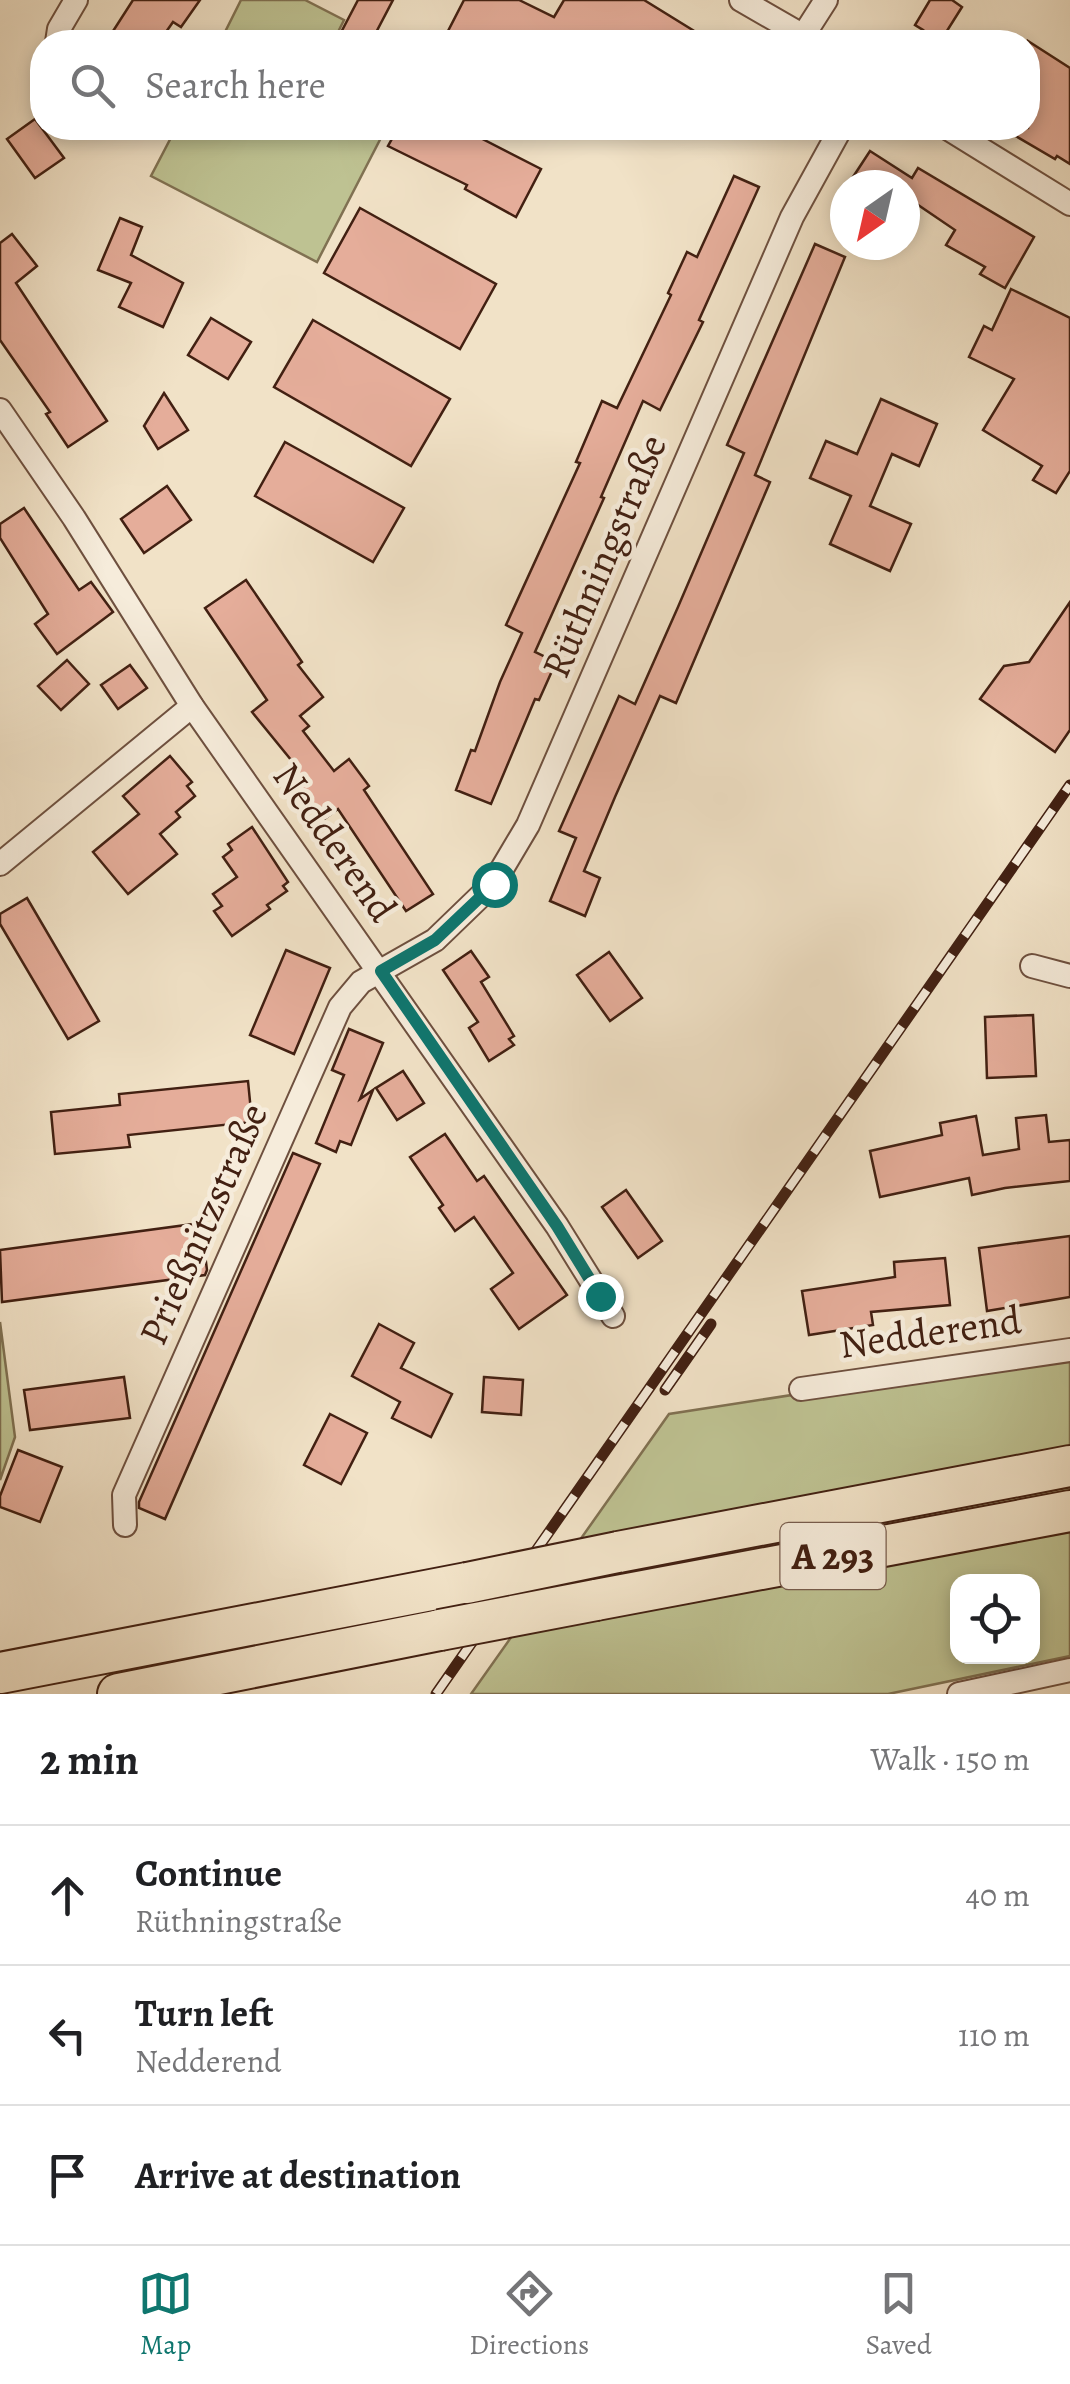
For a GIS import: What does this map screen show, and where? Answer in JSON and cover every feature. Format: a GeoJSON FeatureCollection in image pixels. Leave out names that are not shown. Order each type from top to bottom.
{"type":"FeatureCollection","features":[{"type":"Feature","properties":{"kind":"highway","name":"A 293"},"geometry":{"type":"LineString","coordinates":[[0,1673],[1070,1466]]}},
{"type":"Feature","properties":{"kind":"highway","name":"A 293"},"geometry":{"type":"LineString","coordinates":[[118,1694],[1070,1511]]}},
{"type":"Feature","properties":{"kind":"highway"},"geometry":{"type":"LineString","coordinates":[[0,1652],[57,1662]]}},
{"type":"Feature","properties":{"kind":"street"},"geometry":{"type":"LineString","coordinates":[[59,30],[76,0]]}},
{"type":"Feature","properties":{"kind":"street"},"geometry":{"type":"LineString","coordinates":[[741,0],[793,30]]}},
{"type":"Feature","properties":{"kind":"street"},"geometry":{"type":"LineString","coordinates":[[812,30],[826,0]]}},
{"type":"Feature","properties":{"kind":"street","name":"Rüthningstraße"},"geometry":{"type":"LineString","coordinates":[[381,971],[435,940],[494,884],[528,825],[792,217],[835,140]]}},
{"type":"Feature","properties":{"kind":"street"},"geometry":{"type":"LineString","coordinates":[[966,140],[1070,204]]}},
{"type":"Feature","properties":{"kind":"street","name":"Nedderend"},"geometry":{"type":"LineString","coordinates":[[0,410],[74,518],[192,706],[557,1226],[612,1316]]}},
{"type":"Feature","properties":{"kind":"street"},"geometry":{"type":"LineString","coordinates":[[0,864],[192,706]]}},
{"type":"Feature","properties":{"kind":"street"},"geometry":{"type":"LineString","coordinates":[[1032,966],[1070,976]]}},
{"type":"Feature","properties":{"kind":"street","name":"Prießnitzstraße"},"geometry":{"type":"LineString","coordinates":[[125,1525],[124,1496],[340,1007],[361,982],[381,971]]}},
{"type":"Feature","properties":{"kind":"street","name":"Nedderend"},"geometry":{"type":"LineString","coordinates":[[802,1389],[1070,1350]]}},
{"type":"Feature","properties":{"kind":"street"},"geometry":{"type":"LineString","coordinates":[[959,1694],[1070,1670]]}},
{"type":"Feature","properties":{"kind":"green space"},"geometry":{"type":"Polygon","coordinates":[[[241,0],[305,0],[344,20],[339,30],[226,30],[241,0]]]}},
{"type":"Feature","properties":{"kind":"green space"},"geometry":{"type":"Polygon","coordinates":[[[170,140],[380,140],[317,262],[151,176],[170,140]]]}},
{"type":"Feature","properties":{"kind":"green space"},"geometry":{"type":"Polygon","coordinates":[[[0,1322],[15,1437],[0,1480],[0,1322]]]}},
{"type":"Feature","properties":{"kind":"green space"},"geometry":{"type":"Polygon","coordinates":[[[1070,1352],[1070,1656],[1040,1662],[1040,1574],[950,1574],[950,1664],[1032,1664],[888,1694],[471,1694],[669,1414],[1070,1352]]]}},
{"type":"Feature","properties":{"kind":"building"},"geometry":{"type":"Polygon","coordinates":[[[133,0],[200,0],[181,27],[173,22],[167,30],[114,30],[133,0]]]}},
{"type":"Feature","properties":{"kind":"building"},"geometry":{"type":"Polygon","coordinates":[[[358,0],[393,0],[377,30],[342,30],[358,0]]]}},
{"type":"Feature","properties":{"kind":"building"},"geometry":{"type":"Polygon","coordinates":[[[464,0],[519,0],[554,17],[564,0],[644,0],[693,30],[449,30],[464,0]]]}},
{"type":"Feature","properties":{"kind":"building"},"geometry":{"type":"Polygon","coordinates":[[[930,0],[952,0],[962,7],[948,30],[923,30],[915,25],[930,0]]]}},
{"type":"Feature","properties":{"kind":"building"},"geometry":{"type":"Polygon","coordinates":[[[1040,49],[1070,68],[1070,164],[1057,156],[1055,159],[1023,140],[1040,140],[1040,49]]]}},
{"type":"Feature","properties":{"kind":"building"},"geometry":{"type":"Polygon","coordinates":[[[30,123],[30,140],[51,140],[64,158],[35,178],[7,139],[30,123]]]}},
{"type":"Feature","properties":{"kind":"building"},"geometry":{"type":"Polygon","coordinates":[[[391,140],[484,140],[541,169],[516,217],[465,189],[467,185],[388,146],[391,140]]]}},
{"type":"Feature","properties":{"kind":"building"},"geometry":{"type":"Polygon","coordinates":[[[870,151],[900,170],[858,170],[870,151]]]}},
{"type":"Feature","properties":{"kind":"building"},"geometry":{"type":"Polygon","coordinates":[[[918,168],[1034,237],[1005,288],[980,274],[985,267],[946,245],[955,230],[920,206],[918,168]]]}},
{"type":"Feature","properties":{"kind":"building"},"geometry":{"type":"Polygon","coordinates":[[[734,176],[759,187],[699,320],[703,322],[660,410],[643,401],[601,497],[604,498],[535,652],[556,662],[539,700],[535,699],[491,804],[456,790],[522,633],[506,625],[580,463],[576,462],[602,401],[617,408],[671,295],[668,293],[687,252],[697,257],[734,176]]]}},
{"type":"Feature","properties":{"kind":"building"},"geometry":{"type":"Polygon","coordinates":[[[360,208],[496,284],[460,349],[324,273],[360,208]]]}},
{"type":"Feature","properties":{"kind":"building"},"geometry":{"type":"Polygon","coordinates":[[[120,218],[142,227],[131,255],[183,283],[163,327],[119,307],[131,283],[98,270],[120,218]]]}},
{"type":"Feature","properties":{"kind":"building"},"geometry":{"type":"Polygon","coordinates":[[[12,234],[37,266],[16,283],[107,421],[68,447],[46,414],[50,412],[0,340],[0,243],[12,234]]]}},
{"type":"Feature","properties":{"kind":"building"},"geometry":{"type":"Polygon","coordinates":[[[815,244],[830,250],[830,260],[844,260],[755,475],[770,482],[676,703],[660,696],[615,797],[584,871],[600,878],[585,916],[550,901],[576,838],[559,831],[619,696],[635,704],[678,607],[744,453],[727,445],[815,244]]]}},
{"type":"Feature","properties":{"kind":"building"},"geometry":{"type":"Polygon","coordinates":[[[1011,289],[1070,318],[1070,471],[1056,493],[1033,480],[1042,466],[983,430],[1014,379],[969,357],[984,326],[992,330],[1011,289]]]}},
{"type":"Feature","properties":{"kind":"building"},"geometry":{"type":"Polygon","coordinates":[[[211,318],[251,342],[228,379],[188,355],[211,318]]]}},
{"type":"Feature","properties":{"kind":"building"},"geometry":{"type":"Polygon","coordinates":[[[313,320],[450,399],[411,466],[274,387],[313,320]]]}},
{"type":"Feature","properties":{"kind":"building"},"geometry":{"type":"Polygon","coordinates":[[[164,393],[188,430],[158,449],[144,426],[164,393]]]}},
{"type":"Feature","properties":{"kind":"building"},"geometry":{"type":"Polygon","coordinates":[[[881,399],[937,424],[919,466],[892,454],[870,506],[911,524],[890,571],[830,544],[851,496],[810,478],[826,441],[857,454],[881,399]]]}},
{"type":"Feature","properties":{"kind":"building"},"geometry":{"type":"Polygon","coordinates":[[[285,442],[404,508],[373,562],[255,496],[285,442]]]}},
{"type":"Feature","properties":{"kind":"building"},"geometry":{"type":"Polygon","coordinates":[[[167,486],[191,520],[144,553],[121,519],[167,486]]]}},
{"type":"Feature","properties":{"kind":"building"},"geometry":{"type":"Polygon","coordinates":[[[24,508],[79,590],[91,582],[113,612],[57,654],[35,624],[48,614],[0,538],[0,524],[24,508]]]}},
{"type":"Feature","properties":{"kind":"building"},"geometry":{"type":"Polygon","coordinates":[[[246,580],[302,662],[298,665],[323,697],[300,716],[309,726],[303,731],[334,771],[349,759],[369,786],[364,790],[433,894],[406,911],[338,809],[323,820],[288,772],[296,766],[252,712],[267,700],[205,608],[246,580]]]}},
{"type":"Feature","properties":{"kind":"building"},"geometry":{"type":"Polygon","coordinates":[[[1070,602],[1070,730],[1055,752],[980,699],[1004,666],[1029,662],[1070,602]]]}},
{"type":"Feature","properties":{"kind":"building"},"geometry":{"type":"Polygon","coordinates":[[[67,660],[89,684],[61,710],[38,686],[67,660]]]}},
{"type":"Feature","properties":{"kind":"building"},"geometry":{"type":"Polygon","coordinates":[[[130,665],[147,688],[118,709],[101,685],[130,665]]]}},
{"type":"Feature","properties":{"kind":"building"},"geometry":{"type":"Polygon","coordinates":[[[170,756],[192,782],[187,786],[195,796],[176,812],[180,817],[160,834],[177,854],[128,894],[93,852],[139,814],[123,796],[170,756]]]}},
{"type":"Feature","properties":{"kind":"building"},"geometry":{"type":"Polygon","coordinates":[[[252,827],[288,882],[283,886],[287,891],[267,905],[270,909],[232,936],[214,911],[222,906],[213,894],[237,877],[223,857],[232,850],[228,844],[252,827]]]}},
{"type":"Feature","properties":{"kind":"building"},"geometry":{"type":"Polygon","coordinates":[[[27,898],[99,1021],[68,1039],[0,924],[0,914],[27,898]]]}},
{"type":"Feature","properties":{"kind":"building"},"geometry":{"type":"Polygon","coordinates":[[[286,950],[330,968],[294,1054],[250,1035],[286,950]]]}},
{"type":"Feature","properties":{"kind":"building"},"geometry":{"type":"Polygon","coordinates":[[[471,951],[489,977],[481,982],[514,1036],[509,1039],[514,1045],[489,1061],[469,1028],[478,1022],[443,970],[471,951]]]}},
{"type":"Feature","properties":{"kind":"building"},"geometry":{"type":"Polygon","coordinates":[[[609,952],[642,998],[610,1021],[577,975],[609,952]]]}},
{"type":"Feature","properties":{"kind":"building"},"geometry":{"type":"Polygon","coordinates":[[[1033,1015],[1036,1076],[987,1078],[985,1017],[1033,1015]]]}},
{"type":"Feature","properties":{"kind":"building"},"geometry":{"type":"Polygon","coordinates":[[[349,1029],[383,1043],[360,1099],[373,1090],[351,1145],[340,1141],[336,1152],[316,1143],[344,1075],[332,1070],[349,1029]]]}},
{"type":"Feature","properties":{"kind":"building"},"geometry":{"type":"Polygon","coordinates":[[[403,1071],[424,1103],[397,1120],[376,1088],[403,1071]]]}},
{"type":"Feature","properties":{"kind":"building"},"geometry":{"type":"Polygon","coordinates":[[[248,1081],[252,1122],[128,1135],[130,1147],[55,1154],[51,1112],[120,1105],[119,1094],[248,1081]]]}},
{"type":"Feature","properties":{"kind":"building"},"geometry":{"type":"Polygon","coordinates":[[[1046,1115],[1049,1142],[1070,1140],[1070,1181],[972,1195],[969,1178],[880,1197],[870,1151],[942,1135],[940,1123],[976,1116],[983,1155],[1019,1149],[1016,1118],[1046,1115]]]}},
{"type":"Feature","properties":{"kind":"building"},"geometry":{"type":"Polygon","coordinates":[[[445,1134],[477,1181],[484,1176],[567,1295],[519,1329],[491,1289],[513,1273],[474,1217],[455,1231],[439,1208],[443,1205],[410,1157],[445,1134]]]}},
{"type":"Feature","properties":{"kind":"building"},"geometry":{"type":"Polygon","coordinates":[[[293,1153],[320,1164],[165,1519],[139,1508],[139,1502],[293,1153]]]}},
{"type":"Feature","properties":{"kind":"building"},"geometry":{"type":"Polygon","coordinates":[[[626,1190],[662,1241],[638,1258],[602,1207],[626,1190]]]}},
{"type":"Feature","properties":{"kind":"building"},"geometry":{"type":"Polygon","coordinates":[[[201,1223],[205,1275],[2,1302],[0,1250],[201,1223]]]}},
{"type":"Feature","properties":{"kind":"building"},"geometry":{"type":"Polygon","coordinates":[[[1070,1236],[1070,1297],[987,1311],[979,1248],[1070,1236]]]}},
{"type":"Feature","properties":{"kind":"building"},"geometry":{"type":"Polygon","coordinates":[[[945,1258],[950,1305],[871,1312],[873,1325],[809,1335],[802,1291],[895,1277],[894,1262],[945,1258]]]}},
{"type":"Feature","properties":{"kind":"building"},"geometry":{"type":"Polygon","coordinates":[[[379,1324],[414,1343],[401,1368],[452,1394],[431,1437],[392,1418],[400,1402],[352,1376],[379,1324]]]}},
{"type":"Feature","properties":{"kind":"building"},"geometry":{"type":"Polygon","coordinates":[[[124,1377],[130,1418],[30,1430],[24,1390],[124,1377]]]}},
{"type":"Feature","properties":{"kind":"building"},"geometry":{"type":"Polygon","coordinates":[[[484,1377],[523,1380],[521,1415],[482,1412],[484,1377]]]}},
{"type":"Feature","properties":{"kind":"building"},"geometry":{"type":"Polygon","coordinates":[[[330,1414],[367,1433],[341,1484],[304,1465],[330,1414]]]}},
{"type":"Feature","properties":{"kind":"building"},"geometry":{"type":"Polygon","coordinates":[[[18,1450],[62,1467],[40,1522],[0,1507],[0,1496],[18,1450]]]}},
{"type":"Feature","properties":{"kind":"railway"},"geometry":{"type":"LineString","coordinates":[[436,1694],[1070,785]]}},
{"type":"Feature","properties":{"kind":"railway"},"geometry":{"type":"LineString","coordinates":[[665,1390],[711,1324]]}},
{"type":"Feature","properties":{"kind":"route"},"geometry":{"type":"LineString","coordinates":[[494,884],[435,940],[381,971],[557,1226],[600,1296]]}}]}
